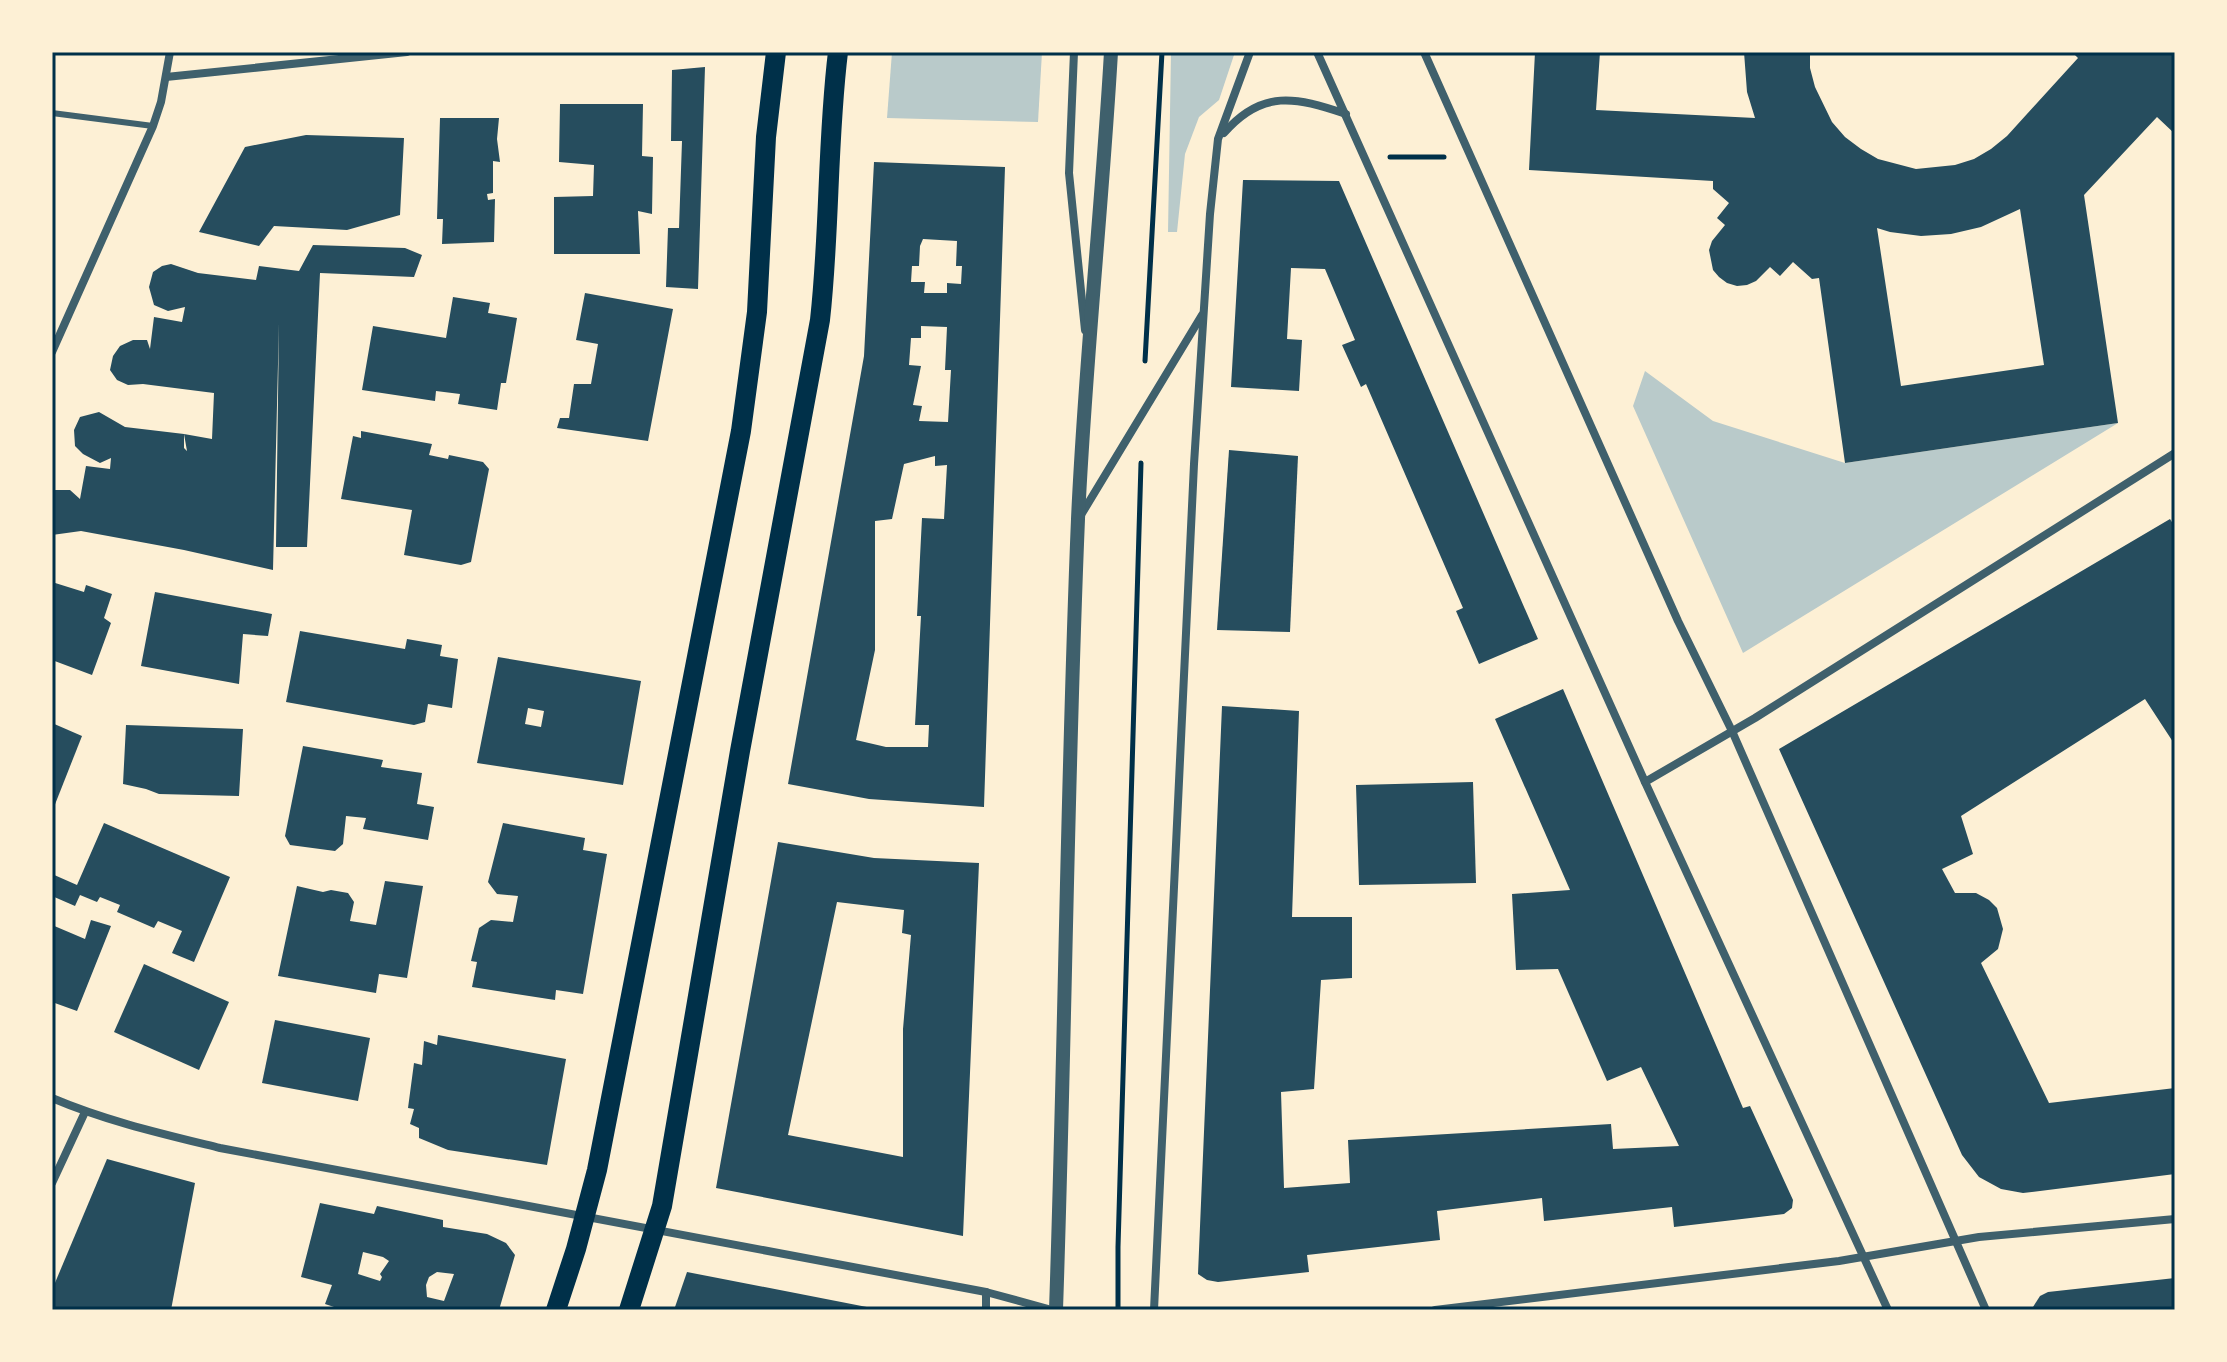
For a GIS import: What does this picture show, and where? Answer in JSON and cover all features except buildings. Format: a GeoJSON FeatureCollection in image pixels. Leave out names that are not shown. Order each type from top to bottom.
{"type":"FeatureCollection","features":[{"type":"Feature","properties":{"kind":"main road"},"geometry":{"type":"LineString","coordinates":[[556,1310],[597,1170],[741,431],[757,312],[766,137],[776,52]]}},
{"type":"Feature","properties":{"kind":"main road"},"geometry":{"type":"LineString","coordinates":[[629,1310],[656,1229],[667,1178],[740,751],[820,320],[832,104],[838,52]]}},
{"type":"Feature","properties":{"kind":"street"},"geometry":{"type":"LineString","coordinates":[[52,352],[153,126],[170,52]]}},
{"type":"Feature","properties":{"kind":"street"},"geometry":{"type":"LineString","coordinates":[[166,77],[407,52]]}},
{"type":"Feature","properties":{"kind":"street"},"geometry":{"type":"LineString","coordinates":[[1074,52],[1069,173],[1087,351]]}},
{"type":"Feature","properties":{"kind":"street"},"geometry":{"type":"LineString","coordinates":[[52,1098],[85,1112],[220,1148],[986,1292],[1054,1310],[1078,519],[1087,351],[1111,52]]}},
{"type":"Feature","properties":{"kind":"street"},"geometry":{"type":"LineString","coordinates":[[1154,1310],[1194,464],[1212,185],[1218,139],[1250,52]]}},
{"type":"Feature","properties":{"kind":"street"},"geometry":{"type":"LineString","coordinates":[[1317,52],[1645,782],[1888,1310]]}},
{"type":"Feature","properties":{"kind":"street"},"geometry":{"type":"LineString","coordinates":[[1424,52],[1678,621],[1732,731],[1986,1310]]}},
{"type":"Feature","properties":{"kind":"street"},"geometry":{"type":"LineString","coordinates":[[1218,139],[1249,109],[1279,99],[1301,100],[1346,114]]}},
{"type":"Feature","properties":{"kind":"street"},"geometry":{"type":"LineString","coordinates":[[1078,519],[1205,311]]}},
{"type":"Feature","properties":{"kind":"street"},"geometry":{"type":"LineString","coordinates":[[1645,782],[1732,731],[2175,453]]}},
{"type":"Feature","properties":{"kind":"street"},"geometry":{"type":"LineString","coordinates":[[52,1183],[85,1112]]}},
{"type":"Feature","properties":{"kind":"street"},"geometry":{"type":"LineString","coordinates":[[1435,1310],[1492,1307],[1864,1257],[1995,1235],[2175,1219]]}},
{"type":"Feature","properties":{"kind":"street"},"geometry":{"type":"LineString","coordinates":[[986,1292],[986,1310]]}},
{"type":"Feature","properties":{"kind":"lane"},"geometry":{"type":"LineString","coordinates":[[52,113],[153,126]]}},
{"type":"Feature","properties":{"kind":"path"},"geometry":{"type":"LineString","coordinates":[[1118,1310],[1143,412],[1162,52]]}},
{"type":"Feature","properties":{"kind":"path"},"geometry":{"type":"LineString","coordinates":[[1365,156],[1471,157]]}},
{"type":"Feature","properties":{"kind":"path"},"geometry":{"type":"LineString","coordinates":[[1938,1310],[1958,1310]]}},
{"type":"Feature","properties":{"kind":"shaded area"},"geometry":{"type":"Polygon","coordinates":[[[892,52],[1042,52],[1038,122],[887,118],[892,52]]]}},
{"type":"Feature","properties":{"kind":"shaded area"},"geometry":{"type":"Polygon","coordinates":[[[1171,52],[1235,52],[1219,100],[1199,117],[1185,154],[1177,232],[1168,232],[1171,52]]]}},
{"type":"Feature","properties":{"kind":"shaded area"},"geometry":{"type":"Polygon","coordinates":[[[1645,371],[1713,421],[1845,463],[2118,423],[1743,653],[1633,406],[1645,371]]]}}]}
